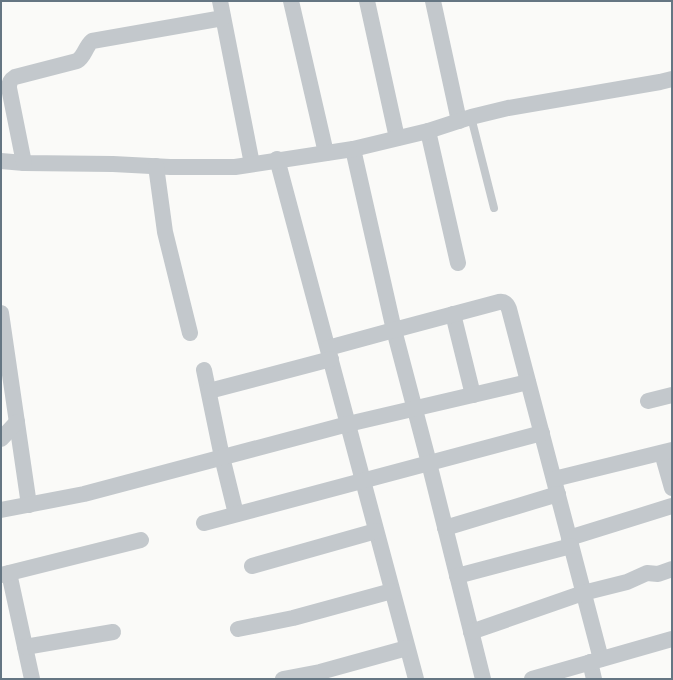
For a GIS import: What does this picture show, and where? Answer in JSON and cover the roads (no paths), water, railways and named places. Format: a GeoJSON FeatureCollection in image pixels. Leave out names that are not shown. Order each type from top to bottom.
{"type":"FeatureCollection","features":[{"type":"Feature","properties":{"kind":"street"},"geometry":{"type":"LineString","coordinates":[[220,1],[252,164]]}},
{"type":"Feature","properties":{"kind":"street"},"geometry":{"type":"LineString","coordinates":[[291,1],[326,153]]}},
{"type":"Feature","properties":{"kind":"street"},"geometry":{"type":"LineString","coordinates":[[367,1],[398,138]]}},
{"type":"Feature","properties":{"kind":"street"},"geometry":{"type":"LineString","coordinates":[[433,1],[465,119]]}},
{"type":"Feature","properties":{"kind":"street"},"geometry":{"type":"LineString","coordinates":[[24,163],[8,88],[12,78],[77,61],[82,57],[87,46],[92,41],[223,18]]}},
{"type":"Feature","properties":{"kind":"street"},"geometry":{"type":"LineString","coordinates":[[1,161],[24,163],[235,167],[353,149],[428,131],[465,119],[508,108],[672,79]]}},
{"type":"Feature","properties":{"kind":"street"},"geometry":{"type":"LineString","coordinates":[[428,131],[458,263]]}},
{"type":"Feature","properties":{"kind":"street"},"geometry":{"type":"LineString","coordinates":[[353,149],[394,330],[483,679]]}},
{"type":"Feature","properties":{"kind":"street"},"geometry":{"type":"LineString","coordinates":[[277,160],[416,679]]}},
{"type":"Feature","properties":{"kind":"street"},"geometry":{"type":"LineString","coordinates":[[156,166],[165,232],[190,333]]}},
{"type":"Feature","properties":{"kind":"street"},"geometry":{"type":"LineString","coordinates":[[209,392],[330,354],[394,330],[499,302],[505,303],[509,309],[584,593],[595,660],[594,679]]}},
{"type":"Feature","properties":{"kind":"street"},"geometry":{"type":"LineString","coordinates":[[1,313],[29,505]]}},
{"type":"Feature","properties":{"kind":"street"},"geometry":{"type":"LineString","coordinates":[[453,314],[473,395]]}},
{"type":"Feature","properties":{"kind":"street"},"geometry":{"type":"LineString","coordinates":[[204,370],[222,457],[236,514]]}},
{"type":"Feature","properties":{"kind":"street"},"geometry":{"type":"LineString","coordinates":[[1,510],[84,494],[348,424],[528,382]]}},
{"type":"Feature","properties":{"kind":"street"},"geometry":{"type":"LineString","coordinates":[[648,401],[672,395]]}},
{"type":"Feature","properties":{"kind":"street"},"geometry":{"type":"LineString","coordinates":[[1,439],[17,422]]}},
{"type":"Feature","properties":{"kind":"street"},"geometry":{"type":"LineString","coordinates":[[204,523],[542,433]]}},
{"type":"Feature","properties":{"kind":"street"},"geometry":{"type":"LineString","coordinates":[[445,528],[556,486],[667,452],[672,488]]}},
{"type":"Feature","properties":{"kind":"street"},"geometry":{"type":"LineString","coordinates":[[457,576],[570,542],[672,506]]}},
{"type":"Feature","properties":{"kind":"street"},"geometry":{"type":"LineString","coordinates":[[252,566],[376,531]]}},
{"type":"Feature","properties":{"kind":"street"},"geometry":{"type":"LineString","coordinates":[[32,679],[5,574],[141,540]]}},
{"type":"Feature","properties":{"kind":"street"},"geometry":{"type":"LineString","coordinates":[[472,632],[584,593],[627,582],[647,573],[658,574],[672,569]]}},
{"type":"Feature","properties":{"kind":"street"},"geometry":{"type":"LineString","coordinates":[[238,629],[293,618],[392,591]]}},
{"type":"Feature","properties":{"kind":"street"},"geometry":{"type":"LineString","coordinates":[[25,647],[113,632]]}},
{"type":"Feature","properties":{"kind":"street"},"geometry":{"type":"LineString","coordinates":[[535,679],[595,660],[672,639]]}},
{"type":"Feature","properties":{"kind":"street"},"geometry":{"type":"LineString","coordinates":[[283,679],[320,672],[407,648]]}},
{"type":"Feature","properties":{"kind":"lane"},"geometry":{"type":"LineString","coordinates":[[465,119],[494,208]]}}]}
